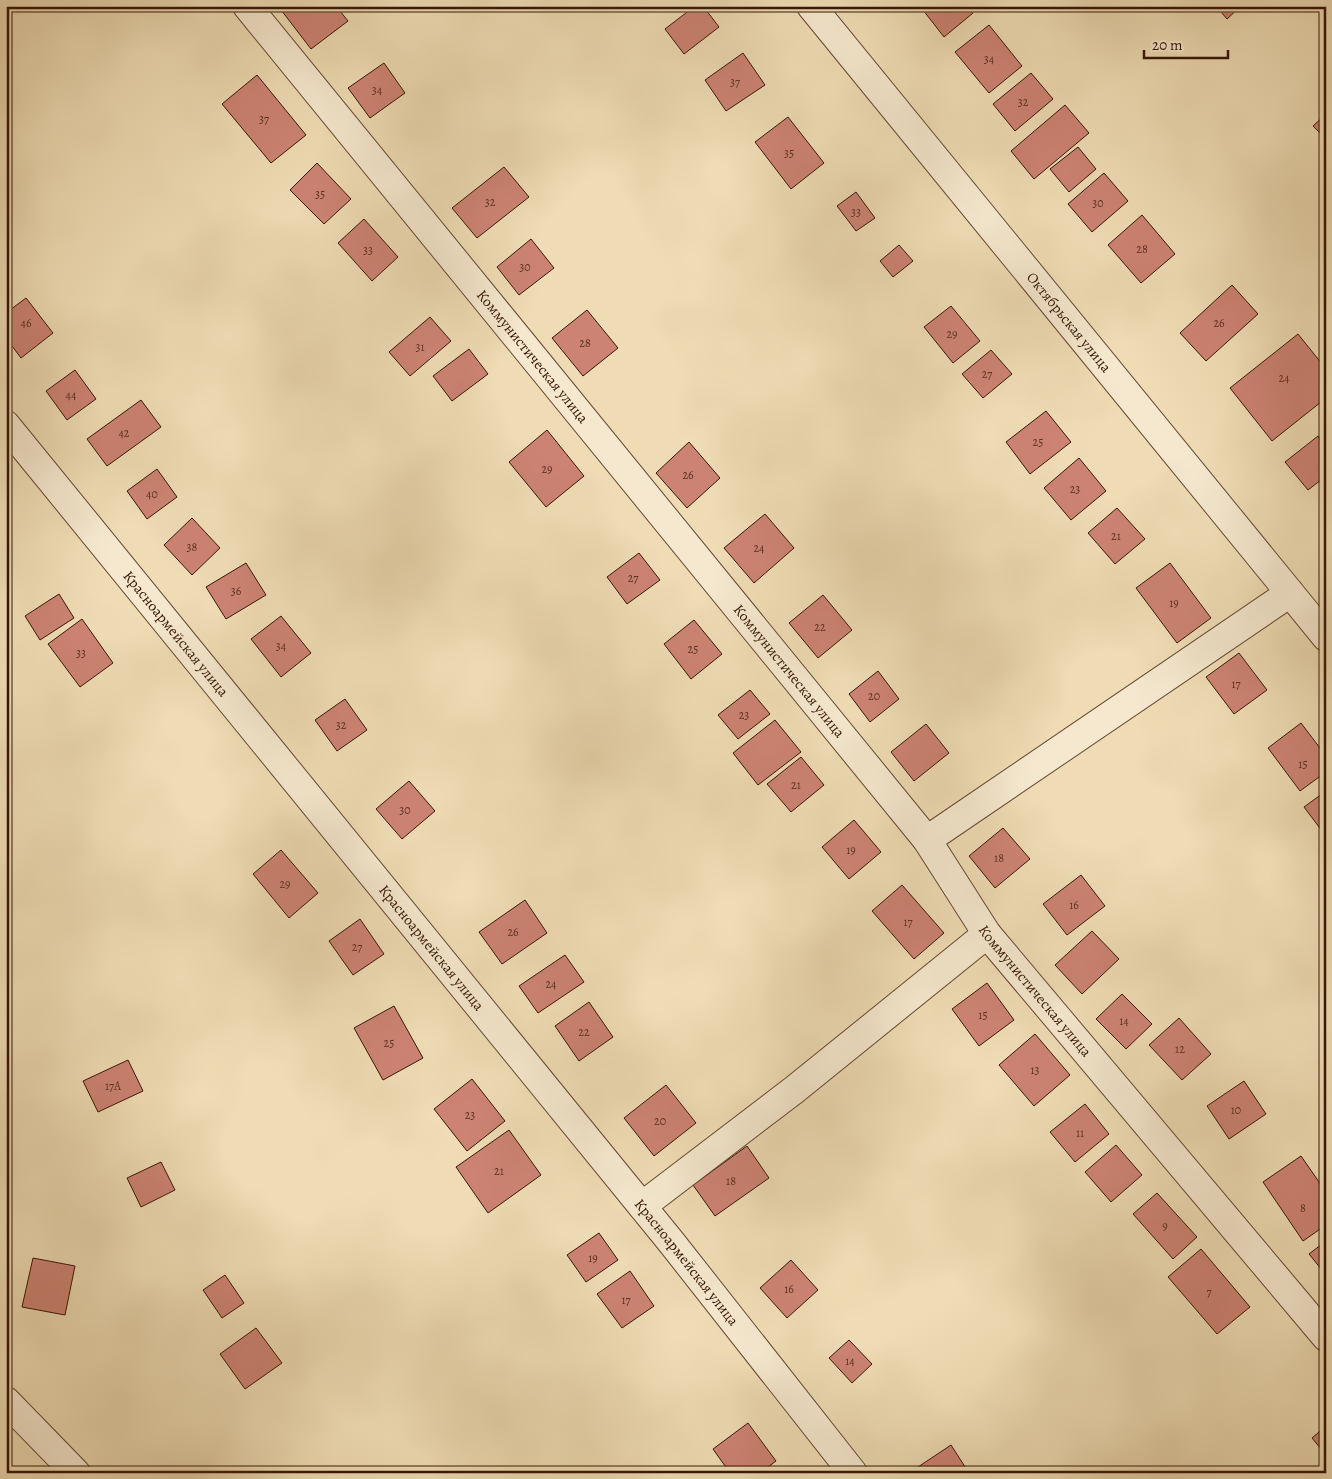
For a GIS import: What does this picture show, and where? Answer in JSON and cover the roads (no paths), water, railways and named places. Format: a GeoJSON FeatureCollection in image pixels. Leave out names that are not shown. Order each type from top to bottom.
{"type":"FeatureCollection","features":[{"type":"Feature","properties":{"kind":"street","name":"Коммунистическая улица"},"geometry":{"type":"LineString","coordinates":[[247,6],[927,840],[987,934],[1326,1337]]}},
{"type":"Feature","properties":{"kind":"street","name":"Октябрьская улица"},"geometry":{"type":"LineString","coordinates":[[811,6],[1326,638]]}},
{"type":"Feature","properties":{"kind":"street","name":"Красноармейская улица"},"geometry":{"type":"LineString","coordinates":[[6,425],[642,1206],[853,1473]]}},
{"type":"Feature","properties":{"kind":"street"},"geometry":{"type":"LineString","coordinates":[[927,840],[1290,594]]}},
{"type":"Feature","properties":{"kind":"street"},"geometry":{"type":"LineString","coordinates":[[642,1206],[794,1090],[987,934]]}},
{"type":"Feature","properties":{"kind":"street"},"geometry":{"type":"LineString","coordinates":[[6,1401],[76,1473]]}}]}
